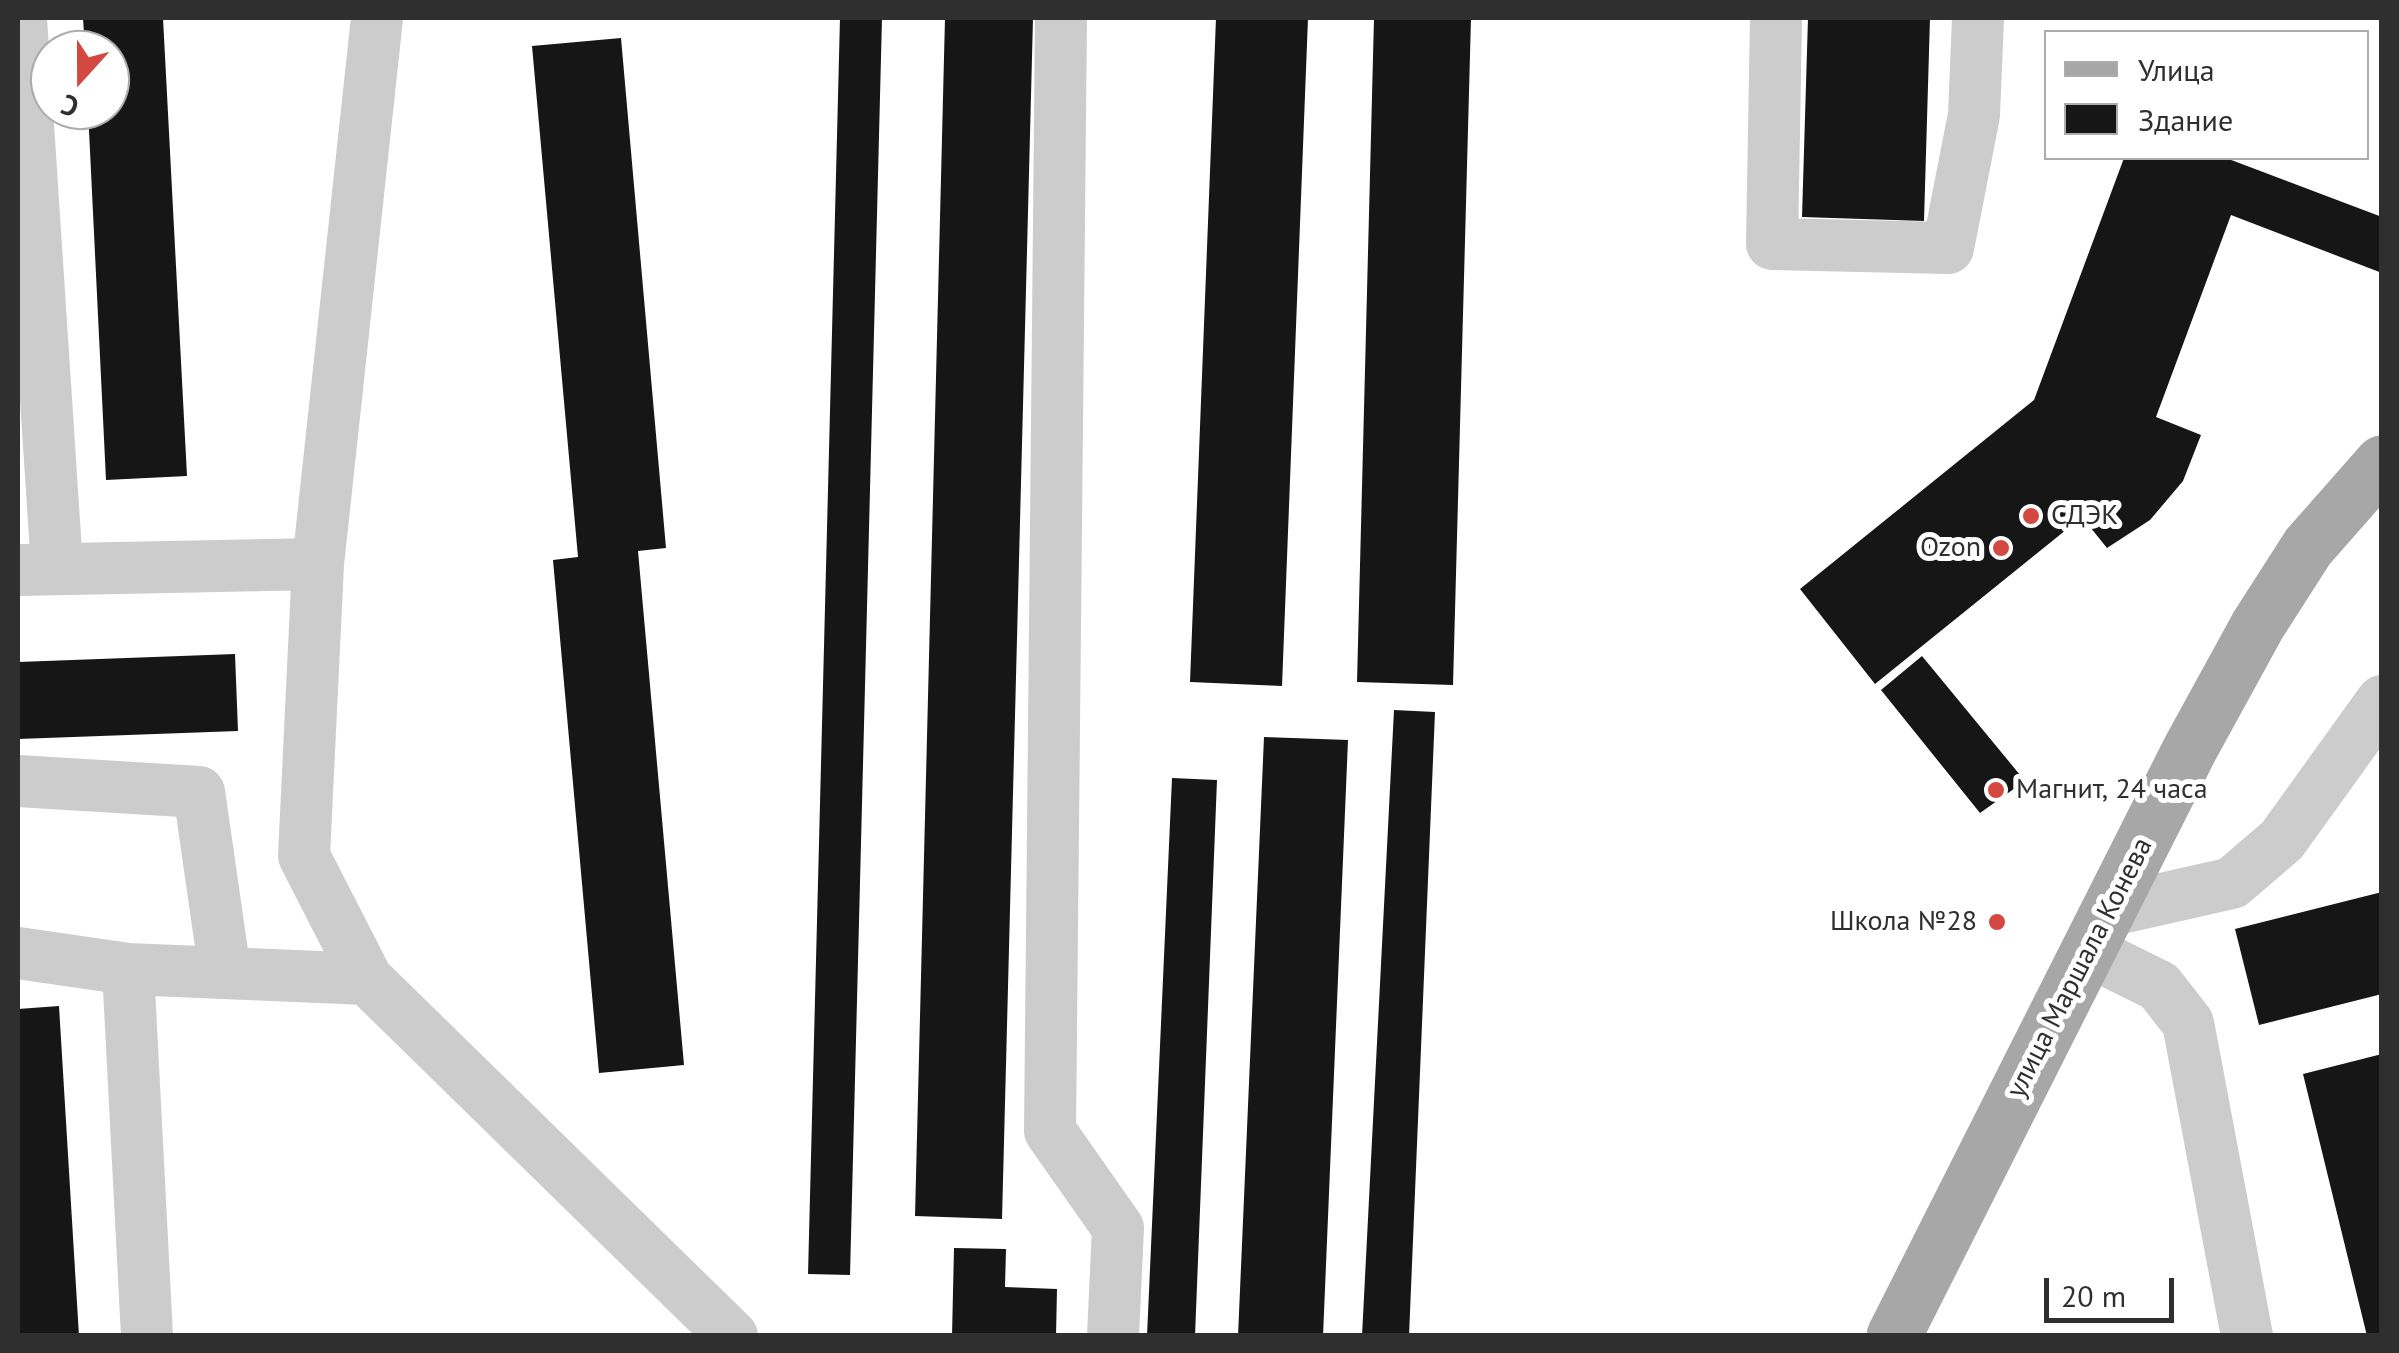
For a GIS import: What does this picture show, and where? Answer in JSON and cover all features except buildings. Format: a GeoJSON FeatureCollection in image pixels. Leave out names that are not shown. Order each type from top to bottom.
{"type":"FeatureCollection","features":[{"type":"Feature","properties":{"kind":"main road","name":"улица Маршала Конева"},"geometry":{"type":"LineString","coordinates":[[1894,1336],[2258,625],[2308,547],[2382,463]]}},
{"type":"Feature","properties":{"kind":"street"},"geometry":{"type":"LineString","coordinates":[[21,18],[37,568],[318,564]]}},
{"type":"Feature","properties":{"kind":"street"},"geometry":{"type":"LineString","coordinates":[[377,18],[318,564],[304,856],[366,979],[732,1336]]}},
{"type":"Feature","properties":{"kind":"street"},"geometry":{"type":"LineString","coordinates":[[1060,18],[1050,1132],[1118,1228],[1113,1336]]}},
{"type":"Feature","properties":{"kind":"street"},"geometry":{"type":"LineString","coordinates":[[1776,18],[1772,244],[1948,248],[1974,115],[1978,18]]}},
{"type":"Feature","properties":{"kind":"street"},"geometry":{"type":"LineString","coordinates":[[2247,1336],[2188,1023],[2159,986],[2098,931],[2232,883],[2282,840],[2382,701]]}},
{"type":"Feature","properties":{"kind":"street"},"geometry":{"type":"LineString","coordinates":[[18,781],[199,792],[225,973]]}},
{"type":"Feature","properties":{"kind":"street"},"geometry":{"type":"LineString","coordinates":[[18,953],[128,970],[366,979]]}},
{"type":"Feature","properties":{"kind":"street"},"geometry":{"type":"LineString","coordinates":[[128,970],[147,1336]]}},
{"type":"Feature","properties":{"kind":"place","name":"СДЭК"},"geometry":{"type":"Point","coordinates":[2031,516]}},
{"type":"Feature","properties":{"kind":"place","name":"Ozon"},"geometry":{"type":"Point","coordinates":[2001,548]}},
{"type":"Feature","properties":{"kind":"place","name":"Магнит, 24 часа"},"geometry":{"type":"Point","coordinates":[1996,790]}},
{"type":"Feature","properties":{"kind":"place","name":"Школа №28"},"geometry":{"type":"Point","coordinates":[1997,922]}}]}
